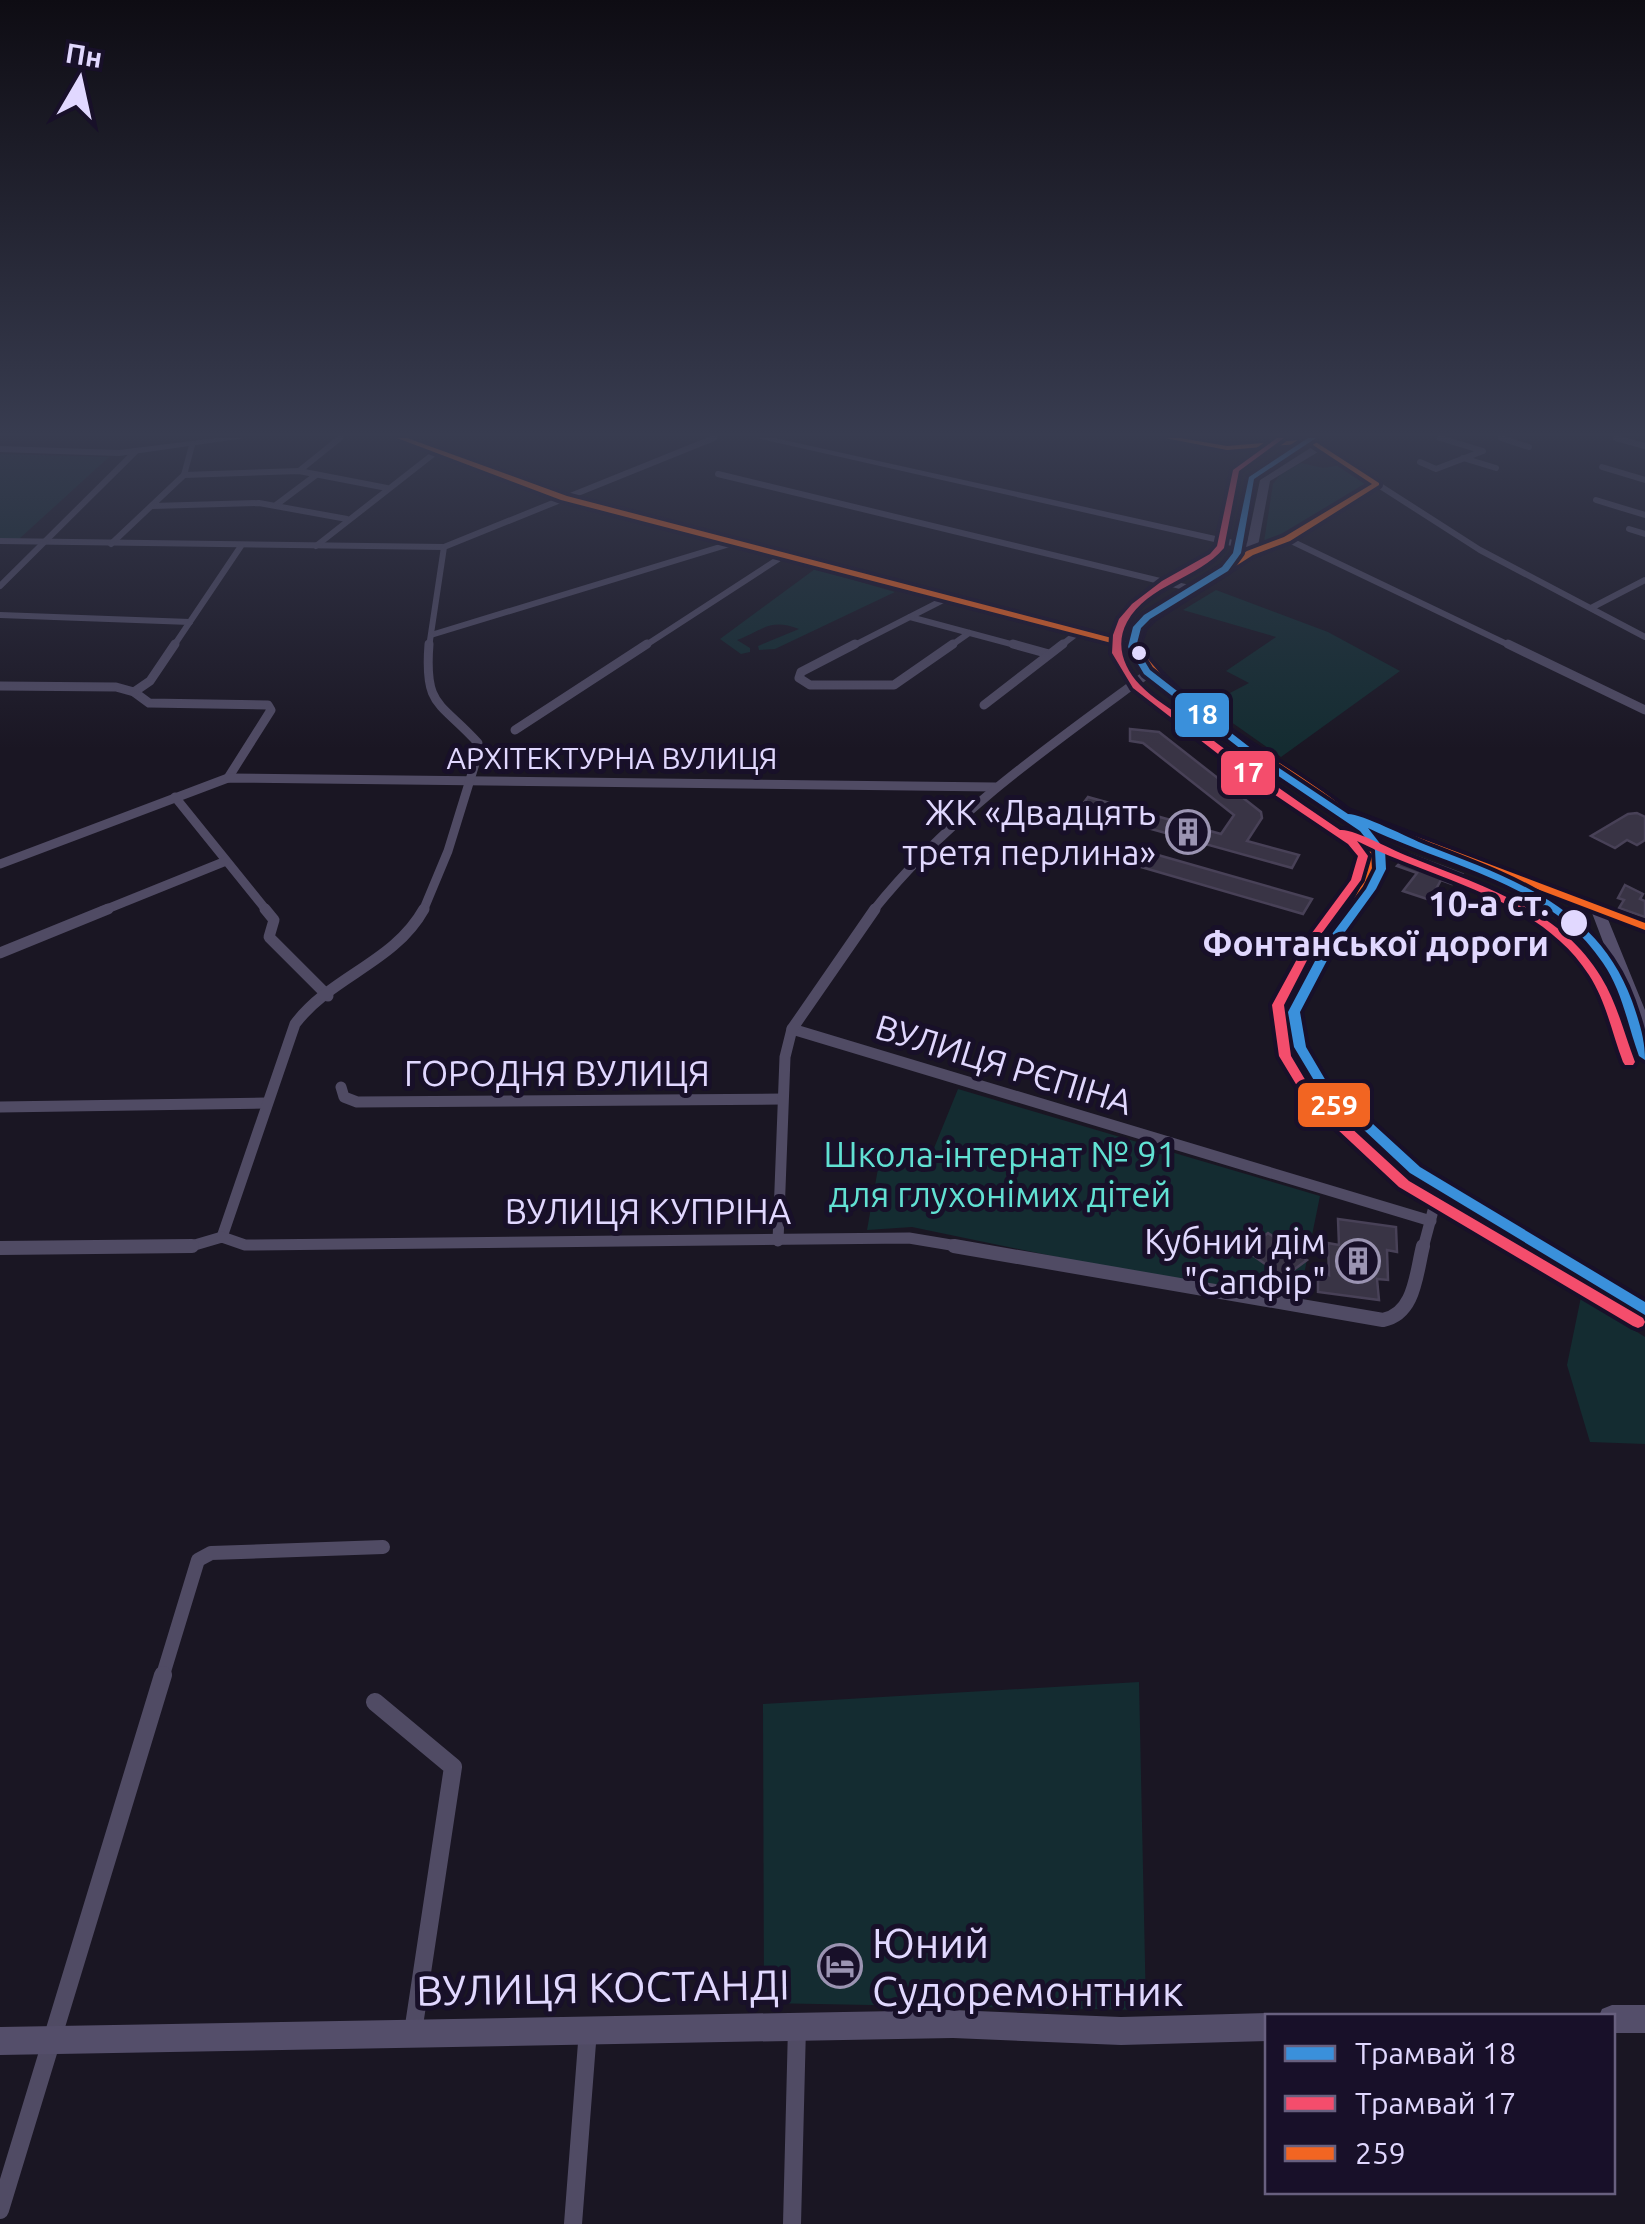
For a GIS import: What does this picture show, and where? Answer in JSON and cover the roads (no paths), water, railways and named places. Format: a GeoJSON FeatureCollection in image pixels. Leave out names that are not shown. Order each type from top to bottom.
{"type":"FeatureCollection","features":[{"type":"Feature","properties":{"kind":"main road"},"geometry":{"type":"LineString","coordinates":[[728,542],[1134,646],[1150,672],[1259,757],[1339,810],[1598,910],[1645,1031]]}},
{"type":"Feature","properties":{"kind":"main road"},"geometry":{"type":"LineString","coordinates":[[1218,542],[1256,548],[1277,542]]}},
{"type":"Feature","properties":{"kind":"main road"},"geometry":{"type":"LineString","coordinates":[[1134,646],[1140,627],[1150,617],[1240,563],[1256,548],[1257,542]]}},
{"type":"Feature","properties":{"kind":"main road"},"geometry":{"type":"LineString","coordinates":[[1339,810],[1369,839],[1376,858],[1372,875],[1329,939],[1288,1012],[1293,1046],[1316,1084],[1392,1160],[1645,1317]]}},
{"type":"Feature","properties":{"kind":"main road"},"geometry":{"type":"LineString","coordinates":[[1369,839],[1377,831],[1396,835]]}},
{"type":"Feature","properties":{"kind":"main road"},"geometry":{"type":"LineString","coordinates":[[1601,1291],[1645,1305]]}},
{"type":"Feature","properties":{"kind":"main road"},"geometry":{"type":"LineString","coordinates":[[1615,2019],[1645,2018]]}},
{"type":"Feature","properties":{"kind":"main road","name":"ВУЛИЦЯ КОСТАНДІ"},"geometry":{"type":"LineString","coordinates":[[0,2041],[953,2024],[1121,2031],[1265,2028]]}},
{"type":"Feature","properties":{"kind":"street"},"geometry":{"type":"LineString","coordinates":[[35,542],[444,547],[457,542]]}},
{"type":"Feature","properties":{"kind":"street"},"geometry":{"type":"LineString","coordinates":[[0,586],[44,542]]}},
{"type":"Feature","properties":{"kind":"street"},"geometry":{"type":"LineString","coordinates":[[316,546],[321,542]]}},
{"type":"Feature","properties":{"kind":"street"},"geometry":{"type":"LineString","coordinates":[[998,542],[1193,589]]}},
{"type":"Feature","properties":{"kind":"street"},"geometry":{"type":"LineString","coordinates":[[1293,542],[1645,710]]}},
{"type":"Feature","properties":{"kind":"street"},"geometry":{"type":"LineString","coordinates":[[1467,542],[1645,637]]}},
{"type":"Feature","properties":{"kind":"street"},"geometry":{"type":"LineString","coordinates":[[431,634],[733,543]]}},
{"type":"Feature","properties":{"kind":"street"},"geometry":{"type":"LineString","coordinates":[[134,692],[150,681],[241,546]]}},
{"type":"Feature","properties":{"kind":"street"},"geometry":{"type":"LineString","coordinates":[[222,1238],[265,1103],[303,1010],[373,971],[426,910],[469,782],[478,742],[431,697],[428,683],[444,547]]}},
{"type":"Feature","properties":{"kind":"street"},"geometry":{"type":"LineString","coordinates":[[515,730],[784,556]]}},
{"type":"Feature","properties":{"kind":"street"},"geometry":{"type":"LineString","coordinates":[[1591,608],[1645,580]]}},
{"type":"Feature","properties":{"kind":"street"},"geometry":{"type":"LineString","coordinates":[[945,599],[801,672],[799,678],[810,685],[894,685],[969,633]]}},
{"type":"Feature","properties":{"kind":"street"},"geometry":{"type":"LineString","coordinates":[[0,616],[190,622]]}},
{"type":"Feature","properties":{"kind":"street"},"geometry":{"type":"LineString","coordinates":[[910,617],[1049,654]]}},
{"type":"Feature","properties":{"kind":"street"},"geometry":{"type":"LineString","coordinates":[[984,704],[1076,634]]}},
{"type":"Feature","properties":{"kind":"street"},"geometry":{"type":"LineString","coordinates":[[778,1241],[784,1057],[792,1029],[848,943],[908,866],[995,787],[1150,672]]}},
{"type":"Feature","properties":{"kind":"street"},"geometry":{"type":"LineString","coordinates":[[0,699],[5,686],[116,687],[134,692],[149,703],[270,706],[228,778],[0,864]]}},
{"type":"Feature","properties":{"kind":"street","name":"АРХІТЕКТУРНА ВУЛИЦЯ"},"geometry":{"type":"LineString","coordinates":[[228,778],[995,787]]}},
{"type":"Feature","properties":{"kind":"street"},"geometry":{"type":"LineString","coordinates":[[176,797],[274,920],[269,937],[328,996]]}},
{"type":"Feature","properties":{"kind":"street"},"geometry":{"type":"LineString","coordinates":[[0,953],[226,862]]}},
{"type":"Feature","properties":{"kind":"street"},"geometry":{"type":"LineString","coordinates":[[1598,910],[1645,927]]}},
{"type":"Feature","properties":{"kind":"street","name":"ВУЛИЦЯ РЄПІНА"},"geometry":{"type":"LineString","coordinates":[[792,1029],[1431,1220]]}},
{"type":"Feature","properties":{"kind":"street","name":"ГОРОДНЯ ВУЛИЦЯ"},"geometry":{"type":"LineString","coordinates":[[341,1087],[344,1097],[357,1102],[782,1099]]}},
{"type":"Feature","properties":{"kind":"street"},"geometry":{"type":"LineString","coordinates":[[0,1106],[265,1103]]}},
{"type":"Feature","properties":{"kind":"street","name":"ВУЛИЦЯ КУПРІНА"},"geometry":{"type":"LineString","coordinates":[[0,1248],[188,1247],[222,1238],[245,1245],[909,1238],[1384,1320],[1398,1318],[1406,1309],[1438,1192]]}},
{"type":"Feature","properties":{"kind":"street"},"geometry":{"type":"LineString","coordinates":[[0,2210],[198,1560],[211,1553],[383,1547]]}},
{"type":"Feature","properties":{"kind":"street"},"geometry":{"type":"LineString","coordinates":[[375,1702],[453,1767],[413,2033]]}},
{"type":"Feature","properties":{"kind":"street"},"geometry":{"type":"LineString","coordinates":[[792,2224],[797,2027]]}},
{"type":"Feature","properties":{"kind":"street"},"geometry":{"type":"LineString","coordinates":[[572,2224],[588,2030]]}},
{"type":"Feature","properties":{"kind":"tram line","name":"17"},"geometry":{"type":"LineString","coordinates":[[1222,542],[1213,556],[1165,583],[1135,606],[1117,635],[1116,653],[1136,686],[1247,772],[1352,842],[1363,856],[1356,880],[1314,937],[1278,1005],[1285,1056],[1309,1096],[1404,1184],[1638,1322]]}},
{"type":"Feature","properties":{"kind":"tram line","name":"18"},"geometry":{"type":"LineString","coordinates":[[1239,542],[1237,553],[1225,569],[1147,617],[1137,627],[1132,647],[1147,672],[1258,758],[1364,829],[1380,850],[1381,869],[1371,889],[1329,946],[1294,1012],[1300,1047],[1322,1084],[1415,1170],[1645,1309]]}},
{"type":"Feature","properties":{"kind":"tram line","name":"18"},"geometry":{"type":"LineString","coordinates":[[1352,816],[1492,874],[1558,910],[1586,934],[1609,963],[1645,1056]]}},
{"type":"Feature","properties":{"kind":"tram line","name":"17"},"geometry":{"type":"LineString","coordinates":[[1344,831],[1511,903],[1542,921],[1569,943],[1591,969],[1613,1014],[1629,1062]]}},
{"type":"Feature","properties":{"kind":"place","name":"ЖК «Двадцять третя перлина»"},"geometry":{"type":"Point","coordinates":[1188,832]}},
{"type":"Feature","properties":{"kind":"place","name":"10-а ст. Фонтанської дороги"},"geometry":{"type":"Point","coordinates":[1574,923]}},
{"type":"Feature","properties":{"kind":"place","name":"Кубний дім \"Сапфір\""},"geometry":{"type":"Point","coordinates":[1358,1261]}},
{"type":"Feature","properties":{"kind":"place","name":"Юний Судоремонтник"},"geometry":{"type":"Point","coordinates":[840,1966]}},
{"type":"Feature","properties":{"kind":"park label","name":"Школа-інтернат № 91 для глухонімих дітей"},"geometry":{"type":"Point","coordinates":[1000,1174]}}]}
